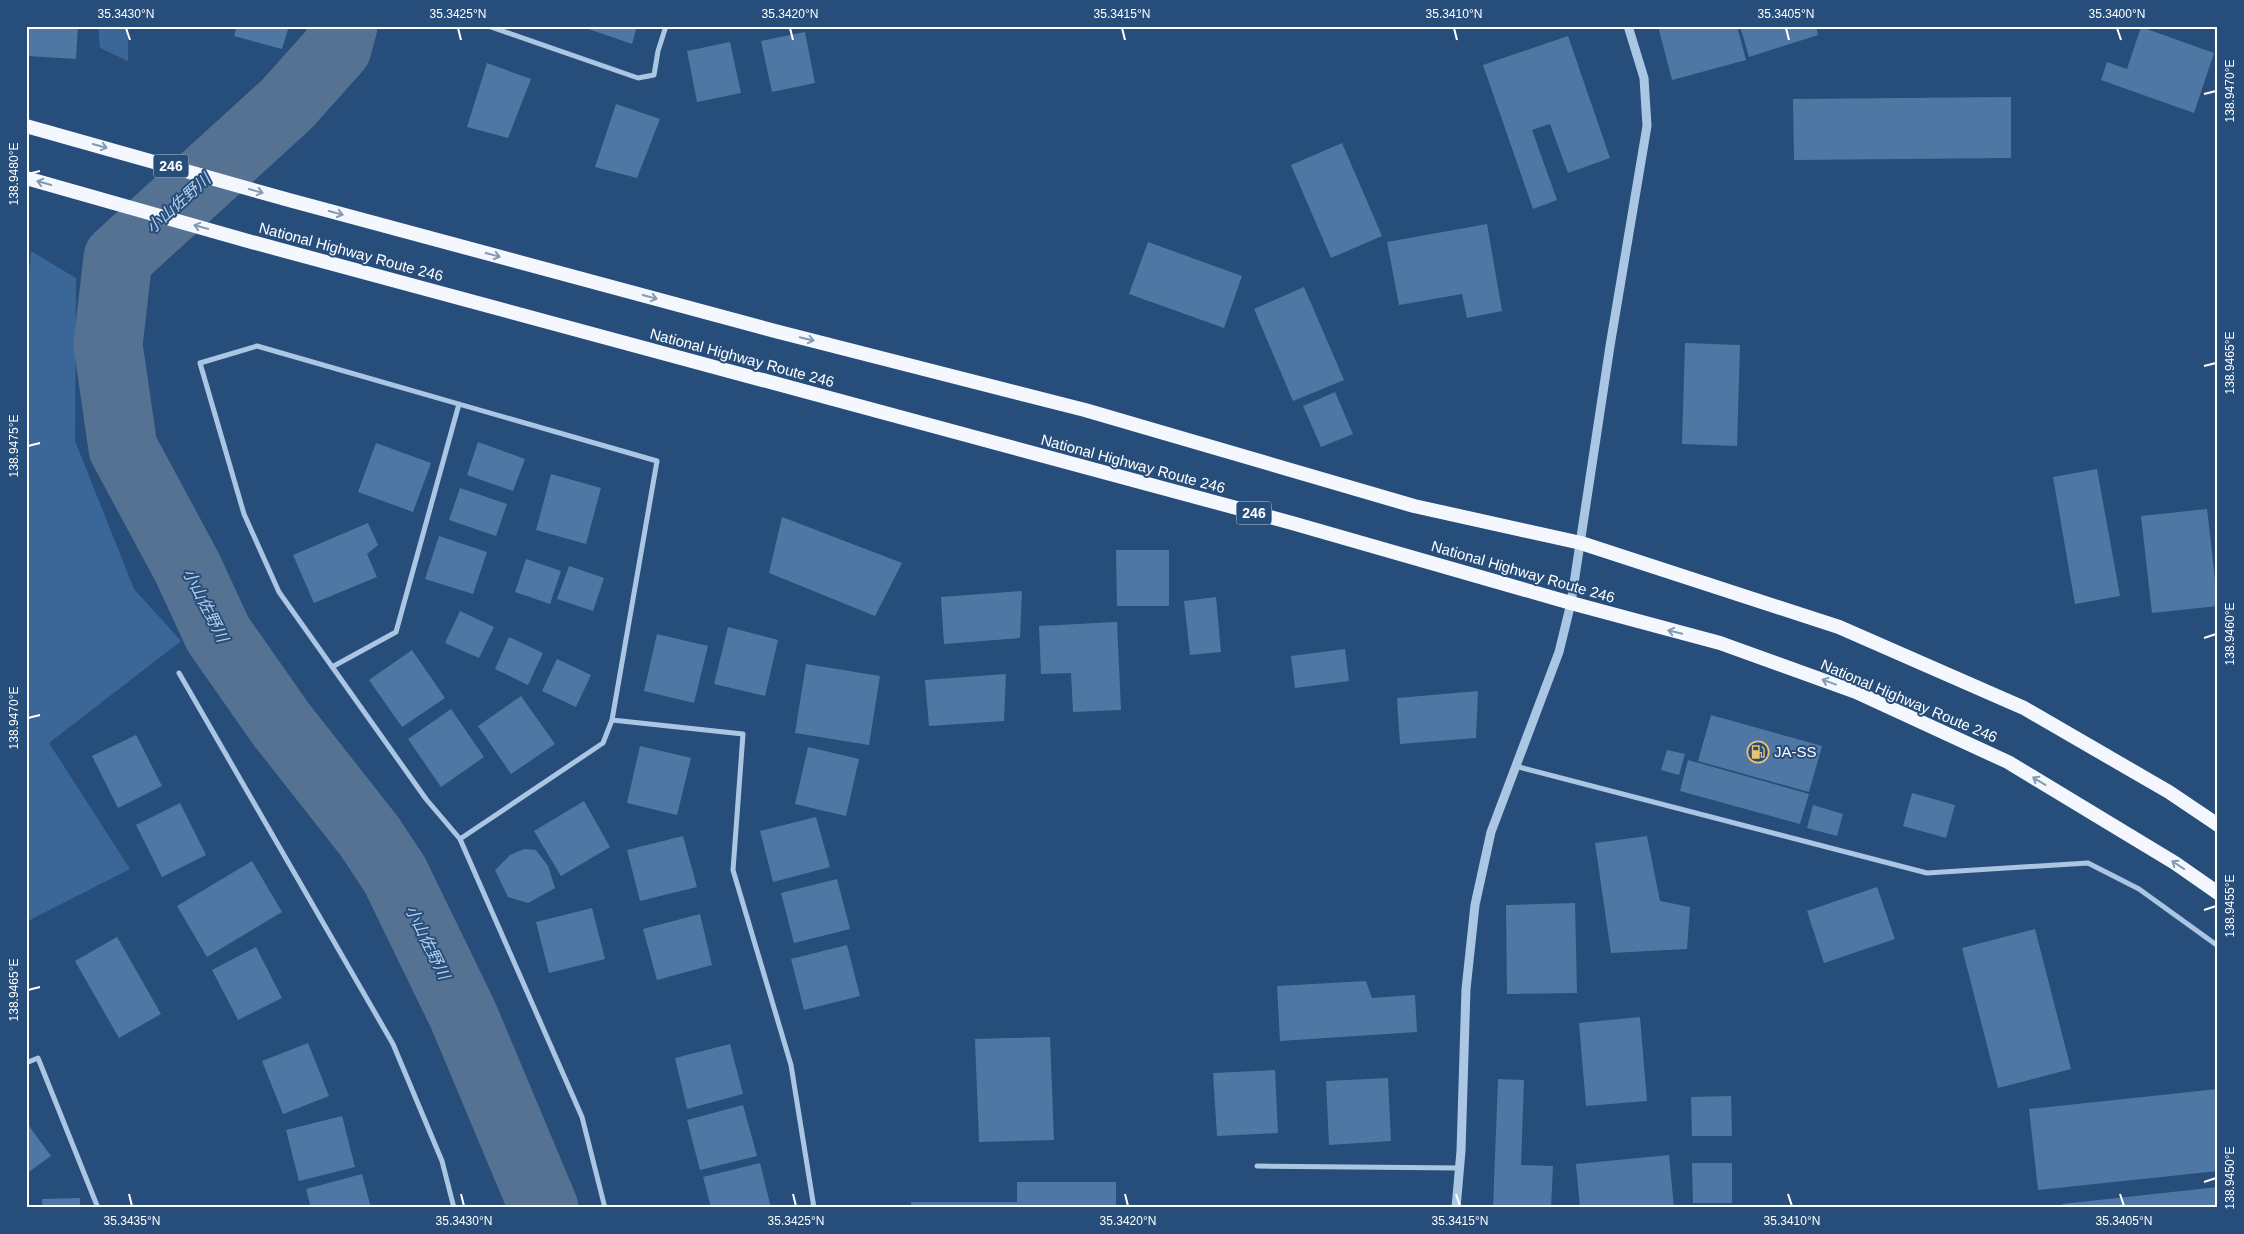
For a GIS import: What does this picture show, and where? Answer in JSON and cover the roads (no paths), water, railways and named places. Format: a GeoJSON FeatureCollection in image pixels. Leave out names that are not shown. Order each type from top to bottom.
{"type":"FeatureCollection","features":[{"type":"Feature","properties":{"kind":"highway","name":"246"},"geometry":{"type":"LineString","coordinates":[[26,126],[289,200],[756,326],[1085,410],[1414,506],[1581,543],[1840,627],[2024,708],[2169,792],[2218,826]]}},
{"type":"Feature","properties":{"kind":"highway","name":"National Highway Route 246"},"geometry":{"type":"LineString","coordinates":[[26,178],[248,241],[1292,523],[1571,603],[1720,643],[1856,692],[2008,762],[2175,863],[2218,894]]}},
{"type":"Feature","properties":{"kind":"street"},"geometry":{"type":"LineString","coordinates":[[488,26],[638,78],[654,75],[658,51],[666,26]]}},
{"type":"Feature","properties":{"kind":"street"},"geometry":{"type":"LineString","coordinates":[[1456,1208],[1466,990],[1475,905],[1491,832],[1558,652],[1571,603],[1610,346],[1647,126],[1644,78],[1628,26]]}},
{"type":"Feature","properties":{"kind":"street"},"geometry":{"type":"LineString","coordinates":[[2218,242],[2218,249]]}},
{"type":"Feature","properties":{"kind":"street"},"geometry":{"type":"LineString","coordinates":[[460,839],[603,743],[612,720],[657,461],[257,346],[200,363],[244,514],[279,592],[426,799],[460,839],[582,1117],[605,1208]]}},
{"type":"Feature","properties":{"kind":"street"},"geometry":{"type":"LineString","coordinates":[[332,667],[396,632],[459,404]]}},
{"type":"Feature","properties":{"kind":"street"},"geometry":{"type":"LineString","coordinates":[[178,673],[393,1044],[442,1161],[454,1208]]}},
{"type":"Feature","properties":{"kind":"street"},"geometry":{"type":"LineString","coordinates":[[612,720],[743,734],[733,870],[791,1065],[814,1208]]}},
{"type":"Feature","properties":{"kind":"street"},"geometry":{"type":"LineString","coordinates":[[1515,766],[1926,873],[2088,863],[2140,889],[2218,946]]}},
{"type":"Feature","properties":{"kind":"street"},"geometry":{"type":"LineString","coordinates":[[26,1063],[38,1058],[98,1208]]}},
{"type":"Feature","properties":{"kind":"street"},"geometry":{"type":"LineString","coordinates":[[1257,1166],[1459,1168]]}},
{"type":"Feature","properties":{"kind":"waterway","name":"小山佐野川"},"geometry":{"type":"LineString","coordinates":[[343,26],[337,48],[287,104],[118,258],[108,345],[123,448],[187,567],[218,634],[281,724],[370,837],[395,875],[463,1015],[544,1208]]}},
{"type":"Feature","properties":{"kind":"place","name":"JA-SS"},"geometry":{"type":"Point","coordinates":[1758,752]}}]}
